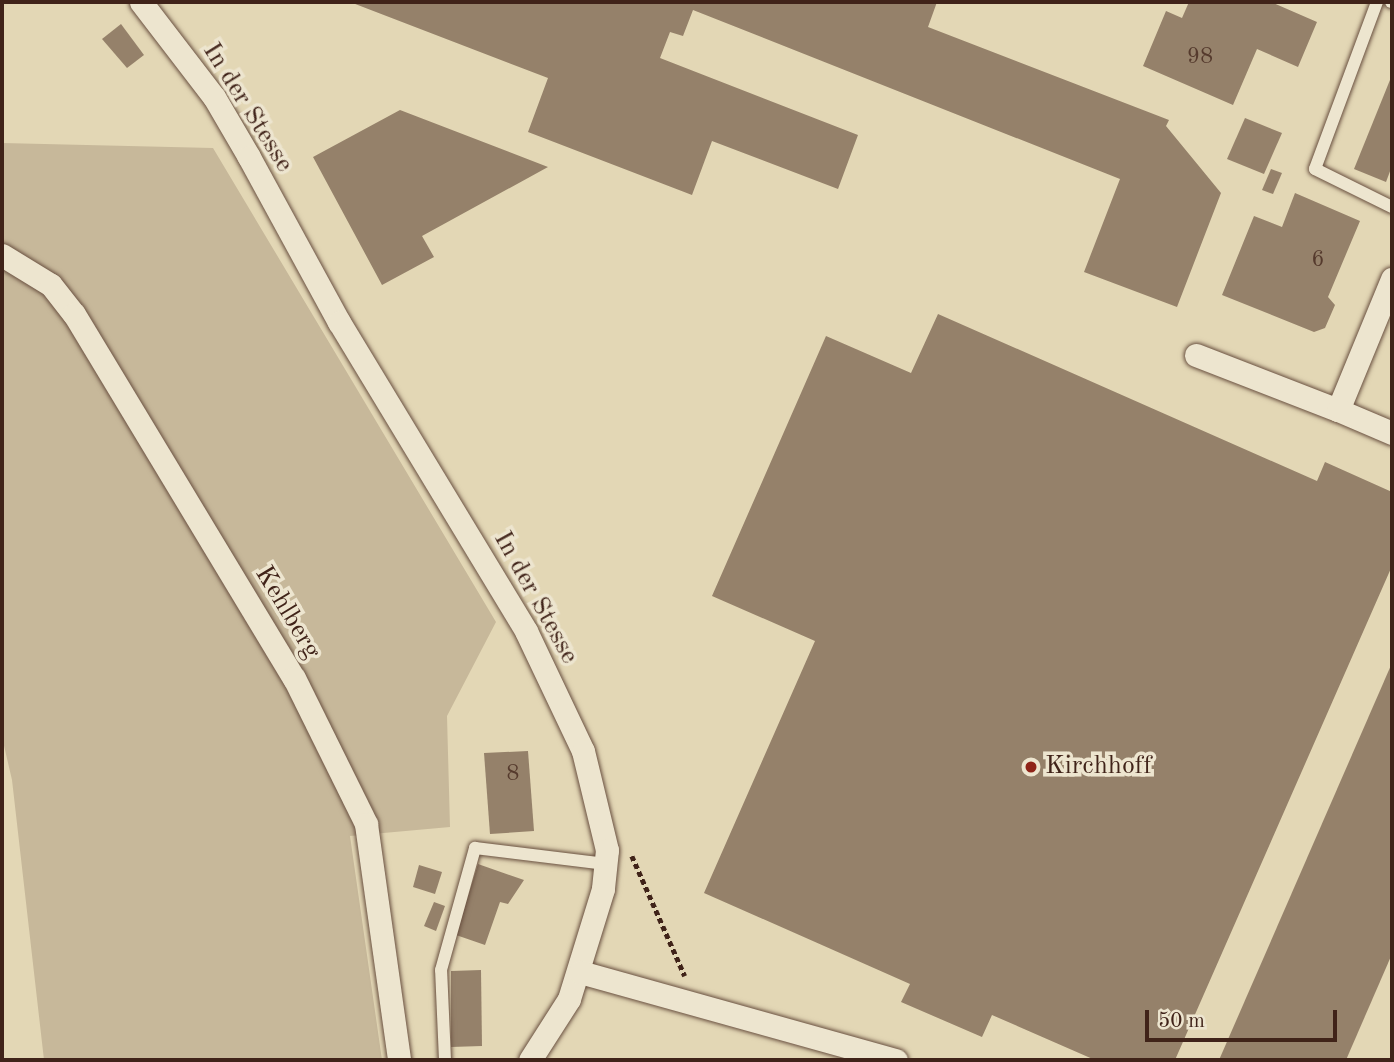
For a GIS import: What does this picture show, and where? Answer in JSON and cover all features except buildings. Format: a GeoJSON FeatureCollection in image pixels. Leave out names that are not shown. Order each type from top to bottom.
{"type":"FeatureCollection","features":[{"type":"Feature","properties":{"kind":"street","name":"In der Stesse"},"geometry":{"type":"LineString","coordinates":[[141,2],[214,97],[339,322],[526,631],[591,774],[607,850],[593,931],[580,972],[554,1026],[530,1060]]}},
{"type":"Feature","properties":{"kind":"street","name":"Kehlberg"},"geometry":{"type":"LineString","coordinates":[[2,254],[51,285],[74,314],[294,678],[366,824],[399,1060]]}},
{"type":"Feature","properties":{"kind":"street"},"geometry":{"type":"LineString","coordinates":[[1338,410],[1392,279]]}},
{"type":"Feature","properties":{"kind":"street"},"geometry":{"type":"LineString","coordinates":[[1196,355],[1392,433]]}},
{"type":"Feature","properties":{"kind":"street"},"geometry":{"type":"LineString","coordinates":[[580,972],[896,1060]]}},
{"type":"Feature","properties":{"kind":"lane"},"geometry":{"type":"LineString","coordinates":[[1377,2],[1315,169],[1392,207]]}},
{"type":"Feature","properties":{"kind":"lane"},"geometry":{"type":"LineString","coordinates":[[445,1060],[441,970],[475,848],[606,864]]}},
{"type":"Feature","properties":{"kind":"shaded area"},"geometry":{"type":"Polygon","coordinates":[[[2,143],[213,148],[496,622],[447,716],[450,827],[350,836],[382,1060],[44,1060],[12,780],[2,737],[2,143]]]}},
{"type":"Feature","properties":{"kind":"place","name":"Kirchhoff"},"geometry":{"type":"Point","coordinates":[1031,767]}}]}
